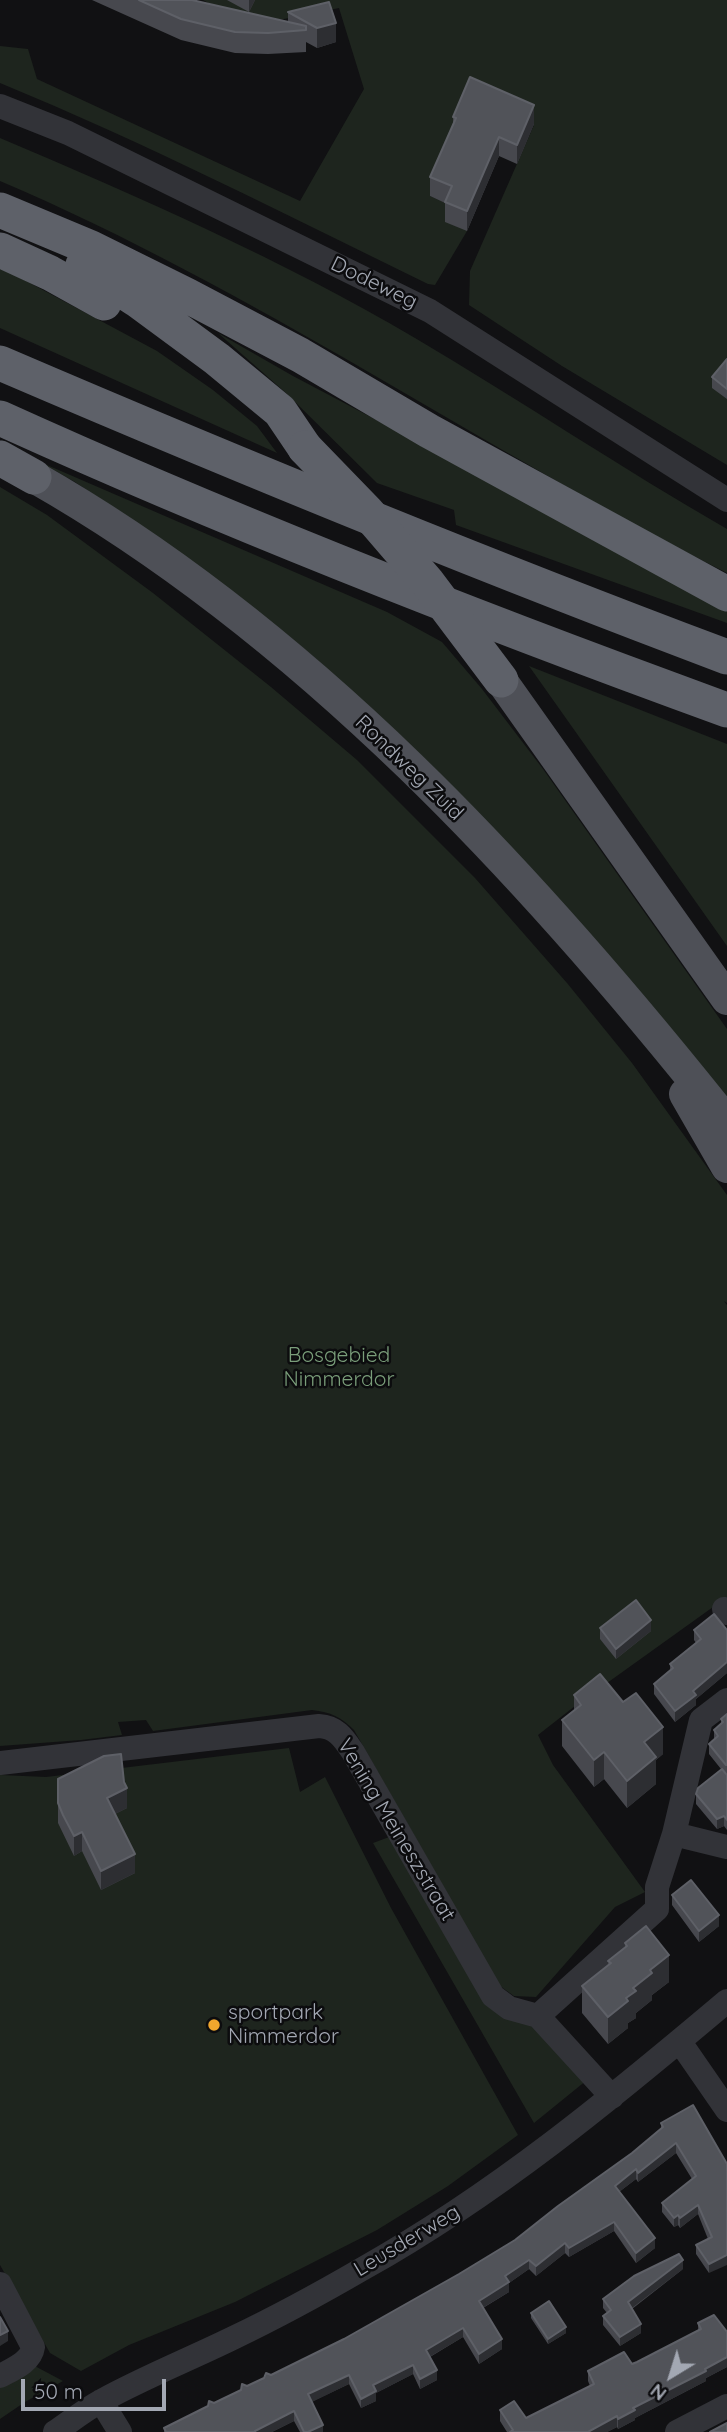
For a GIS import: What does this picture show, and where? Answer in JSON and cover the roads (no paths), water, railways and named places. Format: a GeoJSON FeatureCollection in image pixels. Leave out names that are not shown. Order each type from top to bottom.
{"type":"FeatureCollection","features":[{"type":"Feature","properties":{"kind":"highway"},"geometry":{"type":"LineString","coordinates":[[0,210],[91,248],[300,355],[429,431],[727,594]]}},
{"type":"Feature","properties":{"kind":"highway"},"geometry":{"type":"LineString","coordinates":[[0,221],[81,264],[137,300],[217,359],[280,411],[305,448]]}},
{"type":"Feature","properties":{"kind":"highway"},"geometry":{"type":"LineString","coordinates":[[0,250],[50,273],[166,340],[221,378],[305,448],[367,512],[428,583],[500,680]]}},
{"type":"Feature","properties":{"kind":"highway"},"geometry":{"type":"LineString","coordinates":[[0,363],[203,450],[479,562],[727,657]]}},
{"type":"Feature","properties":{"kind":"highway"},"geometry":{"type":"LineString","coordinates":[[0,418],[375,578],[538,642],[727,710]]}},
{"type":"Feature","properties":{"kind":"highway"},"geometry":{"type":"LineString","coordinates":[[0,458],[34,477]]}},
{"type":"Feature","properties":{"kind":"main road","name":"Rondweg Zuid"},"geometry":{"type":"LineString","coordinates":[[34,477],[124,534],[232,612],[367,725],[415,770],[514,873],[727,1122]]}},
{"type":"Feature","properties":{"kind":"main road"},"geometry":{"type":"LineString","coordinates":[[500,680],[727,999]]}},
{"type":"Feature","properties":{"kind":"main road"},"geometry":{"type":"LineString","coordinates":[[647,1026],[727,1167]]}},
{"type":"Feature","properties":{"kind":"street","name":"Dodeweg"},"geometry":{"type":"LineString","coordinates":[[0,106],[68,132],[430,311],[727,500]]}},
{"type":"Feature","properties":{"kind":"street"},"geometry":{"type":"LineString","coordinates":[[538,2017],[656,1909],[657,1887],[674,1834],[701,1720],[727,1700]]}},
{"type":"Feature","properties":{"kind":"street","name":"Vening Meineszstraat"},"geometry":{"type":"LineString","coordinates":[[0,1763],[329,1727],[336,1731],[353,1752],[493,1996],[509,2008],[538,2017],[605,2088]]}},
{"type":"Feature","properties":{"kind":"street"},"geometry":{"type":"LineString","coordinates":[[674,1834],[727,1847]]}},
{"type":"Feature","properties":{"kind":"street","name":"Leusderweg"},"geometry":{"type":"LineString","coordinates":[[55,2432],[101,2401],[176,2363],[234,2338],[364,2269],[488,2191],[605,2088],[680,2042],[727,2001]]}},
{"type":"Feature","properties":{"kind":"street"},"geometry":{"type":"LineString","coordinates":[[680,2042],[727,2110]]}},
{"type":"Feature","properties":{"kind":"street"},"geometry":{"type":"LineString","coordinates":[[0,2284],[33,2347],[33,2352],[27,2359],[0,2376]]}},
{"type":"Feature","properties":{"kind":"street"},"geometry":{"type":"LineString","coordinates":[[101,2401],[120,2432]]}},
{"type":"Feature","properties":{"kind":"street"},"geometry":{"type":"LineString","coordinates":[[677,2432],[727,2406]]}},
{"type":"Feature","properties":{"kind":"place","name":"sportpark Nimmerdor"},"geometry":{"type":"Point","coordinates":[214,2025]}},
{"type":"Feature","properties":{"kind":"park label","name":"Bosgebied Nimmerdor"},"geometry":{"type":"Point","coordinates":[339,1368]}}]}
